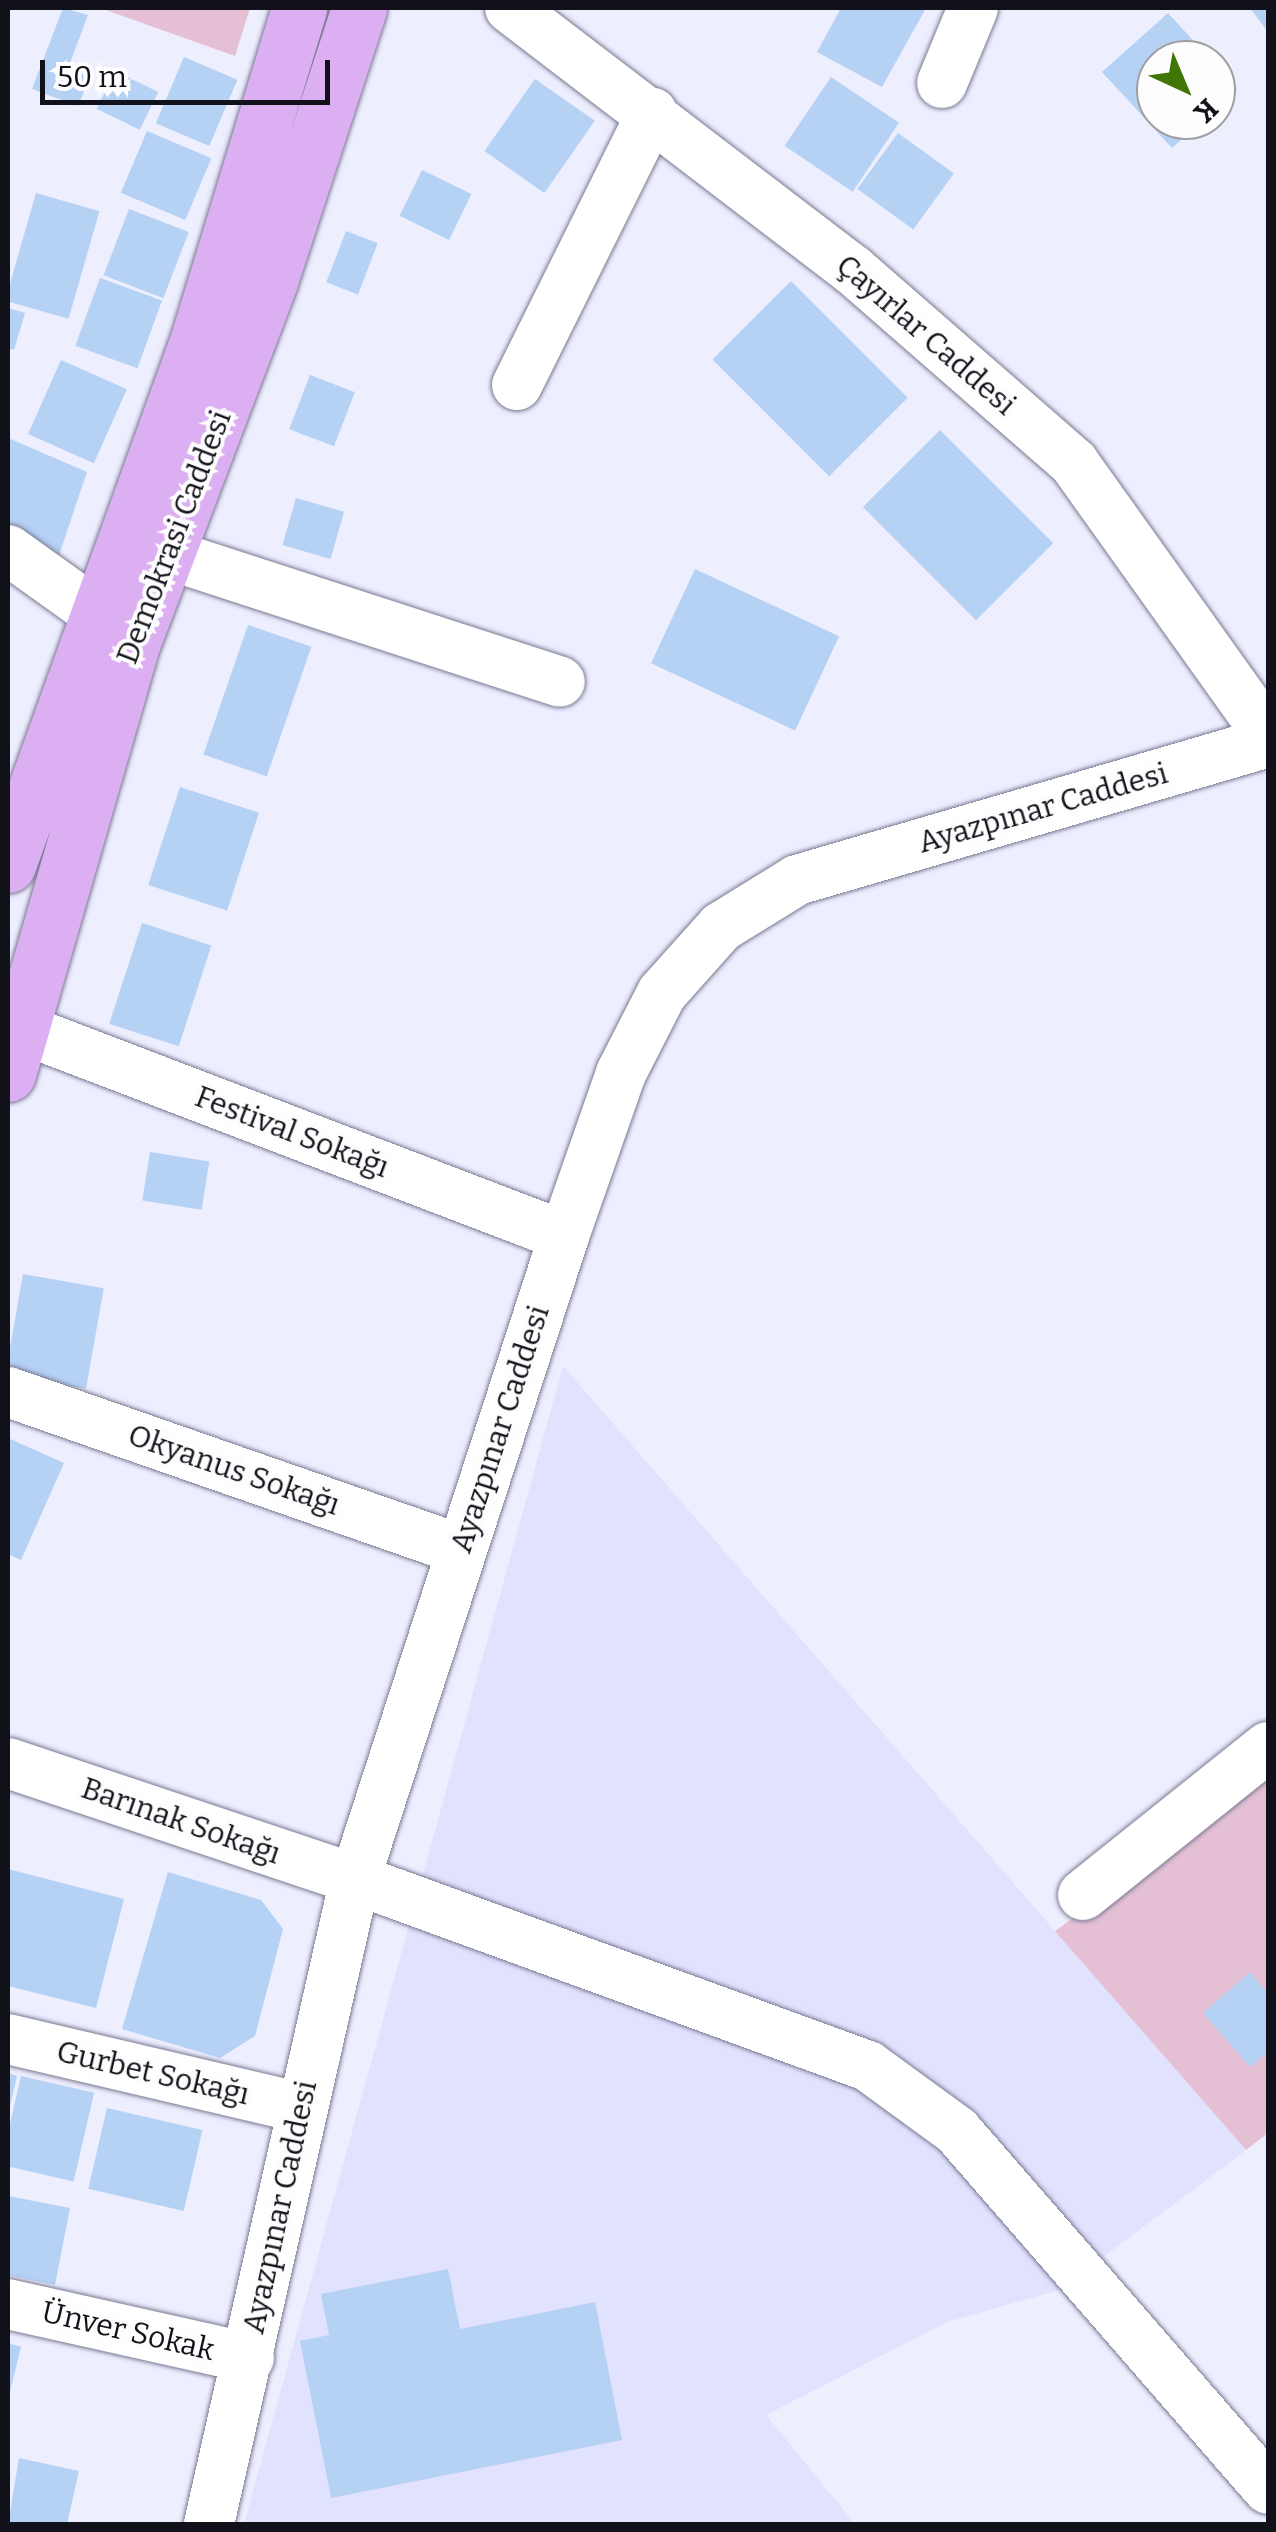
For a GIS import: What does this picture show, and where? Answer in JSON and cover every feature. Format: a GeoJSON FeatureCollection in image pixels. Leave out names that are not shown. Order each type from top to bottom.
{"type":"FeatureCollection","features":[{"type":"Feature","properties":{"kind":"main road","name":"Demokrasi Caddesi"},"geometry":{"type":"LineString","coordinates":[[8,864],[51,730],[198,339],[299,8]]}},
{"type":"Feature","properties":{"kind":"main road","name":"Demokrasi Caddesi"},"geometry":{"type":"LineString","coordinates":[[14,1051],[91,774],[167,554],[270,282],[359,8]]}},
{"type":"Feature","properties":{"kind":"street","name":"Çayırlar Caddesi"},"geometry":{"type":"LineString","coordinates":[[510,8],[854,270],[1074,463],[1268,735]]}},
{"type":"Feature","properties":{"kind":"street"},"geometry":{"type":"LineString","coordinates":[[942,83],[973,8]]}},
{"type":"Feature","properties":{"kind":"street"},"geometry":{"type":"LineString","coordinates":[[517,385],[652,113]]}},
{"type":"Feature","properties":{"kind":"street"},"geometry":{"type":"LineString","coordinates":[[8,550],[96,614]]}},
{"type":"Feature","properties":{"kind":"street"},"geometry":{"type":"LineString","coordinates":[[167,554],[560,682]]}},
{"type":"Feature","properties":{"kind":"street"},"geometry":{"type":"LineString","coordinates":[[8,784],[51,730]]}},
{"type":"Feature","properties":{"kind":"street","name":"Ayazpınar Caddesi"},"geometry":{"type":"LineString","coordinates":[[209,2524],[249,2358],[299,2107],[356,1879],[564,1236],[640,1031],[690,959],[756,901],[797,880],[1268,742]]}},
{"type":"Feature","properties":{"kind":"street","name":"Festival Sokağı"},"geometry":{"type":"LineString","coordinates":[[14,1051],[564,1236]]}},
{"type":"Feature","properties":{"kind":"street","name":"Okyanus Sokağı"},"geometry":{"type":"LineString","coordinates":[[8,1392],[460,1549]]}},
{"type":"Feature","properties":{"kind":"street"},"geometry":{"type":"LineString","coordinates":[[1083,1895],[1268,1747]]}},
{"type":"Feature","properties":{"kind":"street","name":"Barınak Sokağı"},"geometry":{"type":"LineString","coordinates":[[8,1763],[356,1879],[807,2040],[896,2083],[958,2131],[1268,2489]]}},
{"type":"Feature","properties":{"kind":"street","name":"Gurbet Sokağı"},"geometry":{"type":"LineString","coordinates":[[8,2039],[299,2107]]}},
{"type":"Feature","properties":{"kind":"street","name":"Ünver Sokak"},"geometry":{"type":"LineString","coordinates":[[8,2304],[249,2358]]}},
{"type":"Feature","properties":{"kind":"shaded area"},"geometry":{"type":"Polygon","coordinates":[[[100,8],[250,8],[235,56],[100,8]]]}},
{"type":"Feature","properties":{"kind":"shaded area"},"geometry":{"type":"Polygon","coordinates":[[[563,1366],[1246,2150],[1059,2290],[947,2322],[766,2415],[855,2524],[244,2524],[563,1366]]]}},
{"type":"Feature","properties":{"kind":"shaded area"},"geometry":{"type":"Polygon","coordinates":[[[1268,1766],[1268,2133],[1246,2150],[1055,1931],[1170,1848],[1268,1766]]]}},
{"type":"Feature","properties":{"kind":"building"},"geometry":{"type":"Polygon","coordinates":[[[63,8],[88,15],[68,68],[90,77],[78,106],[32,89],[63,8]]]}},
{"type":"Feature","properties":{"kind":"building"},"geometry":{"type":"Polygon","coordinates":[[[841,8],[926,8],[882,87],[817,52],[841,8]]]}},
{"type":"Feature","properties":{"kind":"building"},"geometry":{"type":"Polygon","coordinates":[[[1250,8],[1268,8],[1268,32],[1250,8]]]}},
{"type":"Feature","properties":{"kind":"building"},"geometry":{"type":"Polygon","coordinates":[[[1168,13],[1193,40],[1138,40],[1168,13]]]}},
{"type":"Feature","properties":{"kind":"building"},"geometry":{"type":"Polygon","coordinates":[[[1136,42],[1136,109],[1102,72],[1136,42]]]}},
{"type":"Feature","properties":{"kind":"building"},"geometry":{"type":"Polygon","coordinates":[[[184,57],[237,80],[209,146],[156,123],[184,57]]]}},
{"type":"Feature","properties":{"kind":"building"},"geometry":{"type":"Polygon","coordinates":[[[115,71],[158,92],[140,130],[97,109],[115,71]]]}},
{"type":"Feature","properties":{"kind":"building"},"geometry":{"type":"Polygon","coordinates":[[[831,77],[899,123],[853,192],[785,146],[831,77]]]}},
{"type":"Feature","properties":{"kind":"building"},"geometry":{"type":"Polygon","coordinates":[[[535,79],[595,121],[544,193],[485,151],[535,79]]]}},
{"type":"Feature","properties":{"kind":"building"},"geometry":{"type":"Polygon","coordinates":[[[147,131],[211,158],[185,220],[121,193],[147,131]]]}},
{"type":"Feature","properties":{"kind":"building"},"geometry":{"type":"Polygon","coordinates":[[[898,133],[954,174],[913,229],[857,189],[898,133]]]}},
{"type":"Feature","properties":{"kind":"building"},"geometry":{"type":"Polygon","coordinates":[[[1165,140],[1181,140],[1172,148],[1165,140]]]}},
{"type":"Feature","properties":{"kind":"building"},"geometry":{"type":"Polygon","coordinates":[[[422,170],[471,194],[449,240],[400,216],[422,170]]]}},
{"type":"Feature","properties":{"kind":"building"},"geometry":{"type":"Polygon","coordinates":[[[36,193],[99,211],[69,319],[8,301],[36,193]]]}},
{"type":"Feature","properties":{"kind":"building"},"geometry":{"type":"Polygon","coordinates":[[[129,209],[189,232],[163,298],[104,275],[129,209]]]}},
{"type":"Feature","properties":{"kind":"building"},"geometry":{"type":"Polygon","coordinates":[[[346,231],[378,243],[358,295],[326,282],[346,231]]]}},
{"type":"Feature","properties":{"kind":"building"},"geometry":{"type":"Polygon","coordinates":[[[100,278],[162,301],[137,368],[75,346],[100,278]]]}},
{"type":"Feature","properties":{"kind":"building"},"geometry":{"type":"Polygon","coordinates":[[[791,281],[908,398],[829,476],[713,359],[791,281]]]}},
{"type":"Feature","properties":{"kind":"building"},"geometry":{"type":"Polygon","coordinates":[[[8,308],[25,313],[14,350],[8,348],[8,308]]]}},
{"type":"Feature","properties":{"kind":"building"},"geometry":{"type":"Polygon","coordinates":[[[61,360],[127,389],[94,463],[28,434],[61,360]]]}},
{"type":"Feature","properties":{"kind":"building"},"geometry":{"type":"Polygon","coordinates":[[[310,375],[355,392],[334,446],[289,429],[310,375]]]}},
{"type":"Feature","properties":{"kind":"building"},"geometry":{"type":"Polygon","coordinates":[[[940,430],[1053,543],[976,620],[863,507],[940,430]]]}},
{"type":"Feature","properties":{"kind":"building"},"geometry":{"type":"Polygon","coordinates":[[[8,438],[87,472],[58,558],[8,523],[8,438]]]}},
{"type":"Feature","properties":{"kind":"building"},"geometry":{"type":"Polygon","coordinates":[[[296,498],[344,512],[331,559],[282,545],[296,498]]]}},
{"type":"Feature","properties":{"kind":"building"},"geometry":{"type":"Polygon","coordinates":[[[695,569],[839,636],[795,730],[651,663],[695,569]]]}},
{"type":"Feature","properties":{"kind":"building"},"geometry":{"type":"Polygon","coordinates":[[[248,625],[311,647],[267,776],[203,755],[248,625]]]}},
{"type":"Feature","properties":{"kind":"building"},"geometry":{"type":"Polygon","coordinates":[[[180,787],[259,813],[227,911],[148,885],[180,787]]]}},
{"type":"Feature","properties":{"kind":"building"},"geometry":{"type":"Polygon","coordinates":[[[142,923],[211,946],[179,1046],[109,1024],[142,923]]]}},
{"type":"Feature","properties":{"kind":"building"},"geometry":{"type":"Polygon","coordinates":[[[150,1152],[209,1161],[202,1210],[142,1200],[150,1152]]]}},
{"type":"Feature","properties":{"kind":"building"},"geometry":{"type":"Polygon","coordinates":[[[23,1274],[104,1288],[86,1389],[8,1375],[23,1274]]]}},
{"type":"Feature","properties":{"kind":"building"},"geometry":{"type":"Polygon","coordinates":[[[8,1438],[64,1463],[21,1560],[8,1554],[8,1438]]]}},
{"type":"Feature","properties":{"kind":"building"},"geometry":{"type":"Polygon","coordinates":[[[8,1869],[124,1899],[96,2008],[8,1986],[8,1869]]]}},
{"type":"Feature","properties":{"kind":"building"},"geometry":{"type":"Polygon","coordinates":[[[168,1872],[261,1900],[283,1929],[255,2036],[220,2058],[122,2029],[168,1872]]]}},
{"type":"Feature","properties":{"kind":"building"},"geometry":{"type":"Polygon","coordinates":[[[1250,1972],[1268,1994],[1268,2052],[1250,2067],[1203,2013],[1250,1972]]]}},
{"type":"Feature","properties":{"kind":"building"},"geometry":{"type":"Polygon","coordinates":[[[8,2073],[17,2076],[9,2110],[8,2110],[8,2073]]]}},
{"type":"Feature","properties":{"kind":"building"},"geometry":{"type":"Polygon","coordinates":[[[21,2076],[94,2093],[74,2182],[8,2166],[8,2132],[21,2076]]]}},
{"type":"Feature","properties":{"kind":"building"},"geometry":{"type":"Polygon","coordinates":[[[107,2108],[202,2130],[184,2211],[88,2189],[107,2108]]]}},
{"type":"Feature","properties":{"kind":"building"},"geometry":{"type":"Polygon","coordinates":[[[8,2196],[70,2208],[55,2285],[8,2275],[8,2196]]]}},
{"type":"Feature","properties":{"kind":"building"},"geometry":{"type":"Polygon","coordinates":[[[448,2269],[460,2329],[595,2302],[622,2440],[331,2498],[300,2341],[329,2335],[321,2294],[448,2269]]]}},
{"type":"Feature","properties":{"kind":"building"},"geometry":{"type":"Polygon","coordinates":[[[8,2343],[21,2347],[9,2396],[8,2396],[8,2343]]]}},
{"type":"Feature","properties":{"kind":"building"},"geometry":{"type":"Polygon","coordinates":[[[19,2458],[79,2471],[67,2524],[8,2524],[19,2458]]]}}]}
